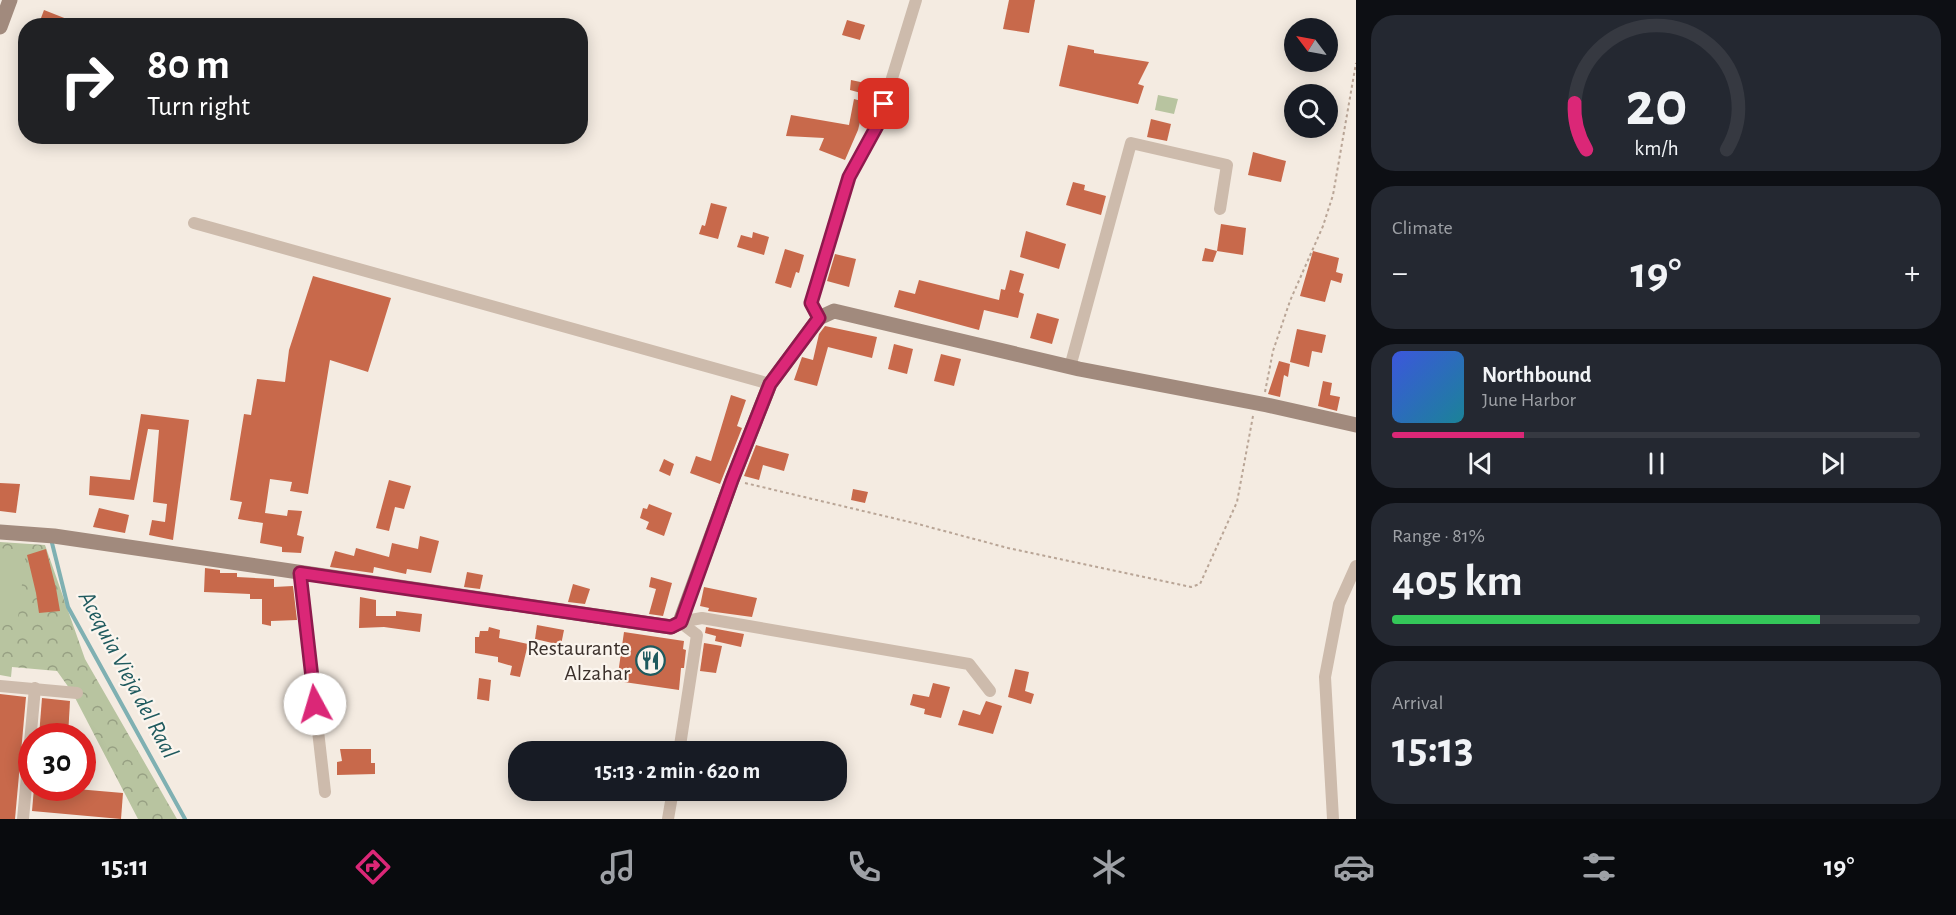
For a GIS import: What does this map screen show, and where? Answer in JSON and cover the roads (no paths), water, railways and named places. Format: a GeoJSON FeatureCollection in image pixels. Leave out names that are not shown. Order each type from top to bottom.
{"type":"FeatureCollection","features":[{"type":"Feature","properties":{"kind":"main road"},"geometry":{"type":"LineString","coordinates":[[0,27],[10,0]]}},
{"type":"Feature","properties":{"kind":"main road"},"geometry":{"type":"LineString","coordinates":[[0,532],[54,536],[671,627],[681,622],[732,480],[770,384],[819,318],[834,310],[1070,367],[1356,425]]}},
{"type":"Feature","properties":{"kind":"street"},"geometry":{"type":"LineString","coordinates":[[819,318],[811,303],[849,177],[878,124],[916,0]]}},
{"type":"Feature","properties":{"kind":"street"},"geometry":{"type":"LineString","coordinates":[[1070,367],[1131,143],[1227,165],[1220,208]]}},
{"type":"Feature","properties":{"kind":"street"},"geometry":{"type":"LineString","coordinates":[[194,223],[770,384]]}},
{"type":"Feature","properties":{"kind":"street"},"geometry":{"type":"LineString","coordinates":[[1333,819],[1324,677],[1339,604],[1356,566]]}},
{"type":"Feature","properties":{"kind":"street"},"geometry":{"type":"LineString","coordinates":[[300,573],[325,792]]}},
{"type":"Feature","properties":{"kind":"street"},"geometry":{"type":"LineString","coordinates":[[681,622],[702,618],[969,664],[990,691]]}},
{"type":"Feature","properties":{"kind":"street"},"geometry":{"type":"LineString","coordinates":[[681,622],[697,635],[681,741]]}},
{"type":"Feature","properties":{"kind":"street"},"geometry":{"type":"LineString","coordinates":[[0,686],[76,693]]}},
{"type":"Feature","properties":{"kind":"street"},"geometry":{"type":"LineString","coordinates":[[23,819],[35,688]]}},
{"type":"Feature","properties":{"kind":"street"},"geometry":{"type":"LineString","coordinates":[[668,819],[671,801]]}},
{"type":"Feature","properties":{"kind":"waterway","name":"Acequia Vieja del Raal"},"geometry":{"type":"LineString","coordinates":[[52,543],[68,607],[185,819]]}},
{"type":"Feature","properties":{"kind":"place","name":"Restaurante Alzahar"},"geometry":{"type":"Point","coordinates":[651,661]}}]}
